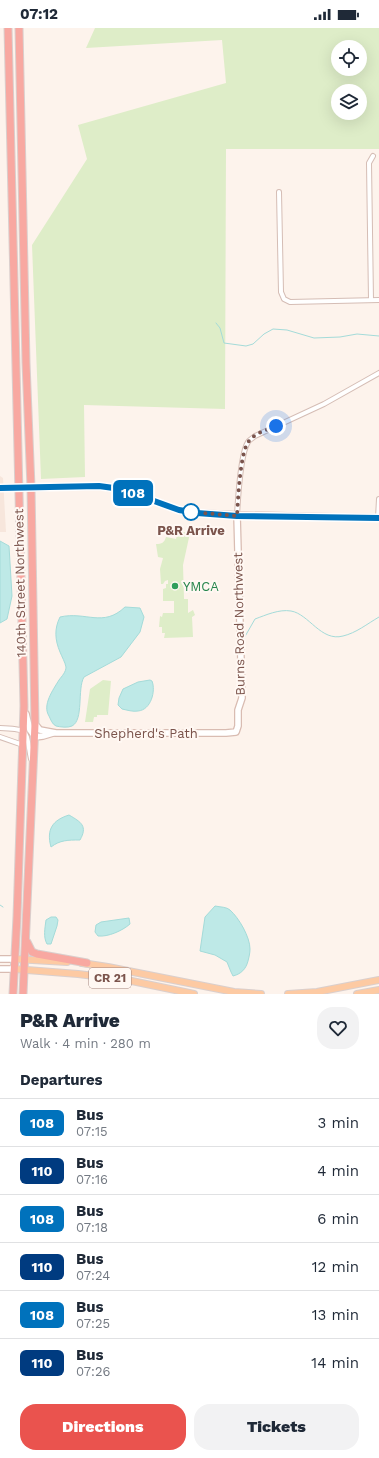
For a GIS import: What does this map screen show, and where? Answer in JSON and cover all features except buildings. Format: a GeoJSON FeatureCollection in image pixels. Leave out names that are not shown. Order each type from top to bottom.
{"type":"FeatureCollection","features":[{"type":"Feature","properties":{"kind":"highway","name":"140th Street Northwest"},"geometry":{"type":"LineString","coordinates":[[8,28],[24,706],[13,994]]}},
{"type":"Feature","properties":{"kind":"highway","name":"140th Street Northwest"},"geometry":{"type":"LineString","coordinates":[[18,28],[26,363],[31,487],[35,724],[23,994]]}},
{"type":"Feature","properties":{"kind":"highway"},"geometry":{"type":"LineString","coordinates":[[26,940],[32,952],[37,954],[87,963]]}},
{"type":"Feature","properties":{"kind":"main road","name":"CR 21"},"geometry":{"type":"LineString","coordinates":[[15,960],[87,963],[234,992],[261,994]]}},
{"type":"Feature","properties":{"kind":"main road","name":"CR 21"},"geometry":{"type":"LineString","coordinates":[[14,970],[78,974],[127,980],[194,994]]}},
{"type":"Feature","properties":{"kind":"main road"},"geometry":{"type":"LineString","coordinates":[[288,994],[317,992],[379,980]]}},
{"type":"Feature","properties":{"kind":"main road"},"geometry":{"type":"LineString","coordinates":[[357,994],[379,990]]}},
{"type":"Feature","properties":{"kind":"street"},"geometry":{"type":"LineString","coordinates":[[371,300],[369,163],[373,156]]}},
{"type":"Feature","properties":{"kind":"street"},"geometry":{"type":"LineString","coordinates":[[279,192],[281,292],[284,299],[290,302],[379,300]]}},
{"type":"Feature","properties":{"kind":"street"},"geometry":{"type":"LineString","coordinates":[[237,516],[244,452],[248,442],[255,436],[324,404],[379,373]]}},
{"type":"Feature","properties":{"kind":"street"},"geometry":{"type":"LineString","coordinates":[[0,488],[99,486],[121,489],[179,510],[237,516],[379,518],[379,499]]}},
{"type":"Feature","properties":{"kind":"street","name":"Burns Road Northwest"},"geometry":{"type":"LineString","coordinates":[[236,732],[238,726],[238,710],[242,698],[237,516]]}},
{"type":"Feature","properties":{"kind":"street"},"geometry":{"type":"LineString","coordinates":[[24,706],[30,730],[35,737]]}},
{"type":"Feature","properties":{"kind":"street","name":"Shepherd's Path"},"geometry":{"type":"LineString","coordinates":[[35,724],[40,730],[56,733],[236,732]]}},
{"type":"Feature","properties":{"kind":"street"},"geometry":{"type":"LineString","coordinates":[[0,728],[16,729],[23,731],[28,736],[34,769]]}},
{"type":"Feature","properties":{"kind":"street","name":"Shepherd's Path"},"geometry":{"type":"LineString","coordinates":[[35,737],[56,733]]}},
{"type":"Feature","properties":{"kind":"street"},"geometry":{"type":"LineString","coordinates":[[0,737],[23,745]]}},
{"type":"Feature","properties":{"kind":"street","name":"CR 21"},"geometry":{"type":"LineString","coordinates":[[0,959],[15,960]]}},
{"type":"Feature","properties":{"kind":"street","name":"CR 21"},"geometry":{"type":"LineString","coordinates":[[0,969],[14,970]]}},
{"type":"Feature","properties":{"kind":"shaded area"},"geometry":{"type":"Polygon","coordinates":[[[0,476],[3,478],[6,532],[0,532],[0,476]]]}},
{"type":"Feature","properties":{"kind":"green space"},"geometry":{"type":"Polygon","coordinates":[[[95,28],[379,28],[379,149],[226,149],[225,409],[84,405],[85,477],[41,479],[32,245],[87,159],[78,125],[226,83],[222,40],[86,48],[95,28]]]}},
{"type":"Feature","properties":{"kind":"green space","name":"YMCA"},"geometry":{"type":"Polygon","coordinates":[[[178,531],[190,533],[183,565],[184,599],[188,599],[188,613],[193,610],[195,615],[192,617],[193,637],[164,638],[165,633],[162,633],[162,627],[159,627],[160,616],[162,617],[163,613],[174,613],[174,601],[163,601],[163,589],[166,588],[168,580],[161,584],[160,569],[163,558],[158,557],[156,544],[162,543],[166,537],[176,539],[178,531]]]}},
{"type":"Feature","properties":{"kind":"green space"},"geometry":{"type":"Polygon","coordinates":[[[103,680],[111,681],[108,715],[97,715],[97,717],[94,717],[93,722],[85,722],[90,689],[103,680]]]}},
{"type":"Feature","properties":{"kind":"water"},"geometry":{"type":"Polygon","coordinates":[[[0,541],[9,546],[12,596],[7,619],[0,623],[0,541]]]}},
{"type":"Feature","properties":{"kind":"water"},"geometry":{"type":"Polygon","coordinates":[[[125,607],[140,608],[144,617],[140,632],[121,657],[84,677],[76,723],[68,727],[56,726],[47,712],[47,707],[51,693],[66,669],[66,665],[58,648],[56,639],[56,630],[60,617],[109,617],[125,607]]]}},
{"type":"Feature","properties":{"kind":"water"},"geometry":{"type":"Polygon","coordinates":[[[152,681],[153,685],[153,695],[146,707],[142,710],[134,711],[122,709],[118,705],[123,689],[138,682],[152,681]]]}},
{"type":"Feature","properties":{"kind":"water"},"geometry":{"type":"Polygon","coordinates":[[[69,815],[82,825],[83,831],[80,840],[64,841],[51,847],[49,835],[52,826],[63,817],[69,815]]]}},
{"type":"Feature","properties":{"kind":"water"},"geometry":{"type":"Polygon","coordinates":[[[215,906],[227,908],[233,913],[243,928],[250,944],[250,954],[246,966],[243,971],[233,976],[227,962],[215,955],[200,951],[205,917],[215,906]]]}},
{"type":"Feature","properties":{"kind":"water"},"geometry":{"type":"Polygon","coordinates":[[[51,917],[56,917],[58,920],[51,944],[47,944],[45,935],[46,920],[51,917]]]}},
{"type":"Feature","properties":{"kind":"water"},"geometry":{"type":"Polygon","coordinates":[[[129,918],[130,924],[115,933],[106,936],[98,936],[95,932],[96,925],[101,922],[129,918]]]}},
{"type":"Feature","properties":{"kind":"waterway"},"geometry":{"type":"LineString","coordinates":[[216,323],[220,328],[224,343],[246,346],[253,344],[264,334],[273,329],[287,330],[314,338],[340,337],[357,334],[379,336]]}},
{"type":"Feature","properties":{"kind":"waterway"},"geometry":{"type":"LineString","coordinates":[[243,640],[255,619],[277,612],[291,611],[298,613],[322,632],[335,637],[352,633],[379,617]]}},
{"type":"Feature","properties":{"kind":"bus line","name":"108"},"geometry":{"type":"LineString","coordinates":[[0,488],[99,486],[121,489],[179,510],[197,513],[237,516],[379,518]]}},
{"type":"Feature","properties":{"kind":"place","name":"P&R Arrive"},"geometry":{"type":"Point","coordinates":[191,512]}},
{"type":"Feature","properties":{"kind":"place","name":"YMCA"},"geometry":{"type":"Point","coordinates":[175,586]}},
{"type":"Feature","properties":{"kind":"route"},"geometry":{"type":"LineString","coordinates":[[191,512],[237,516],[244,452],[248,442],[255,436],[276,426]]}}]}
